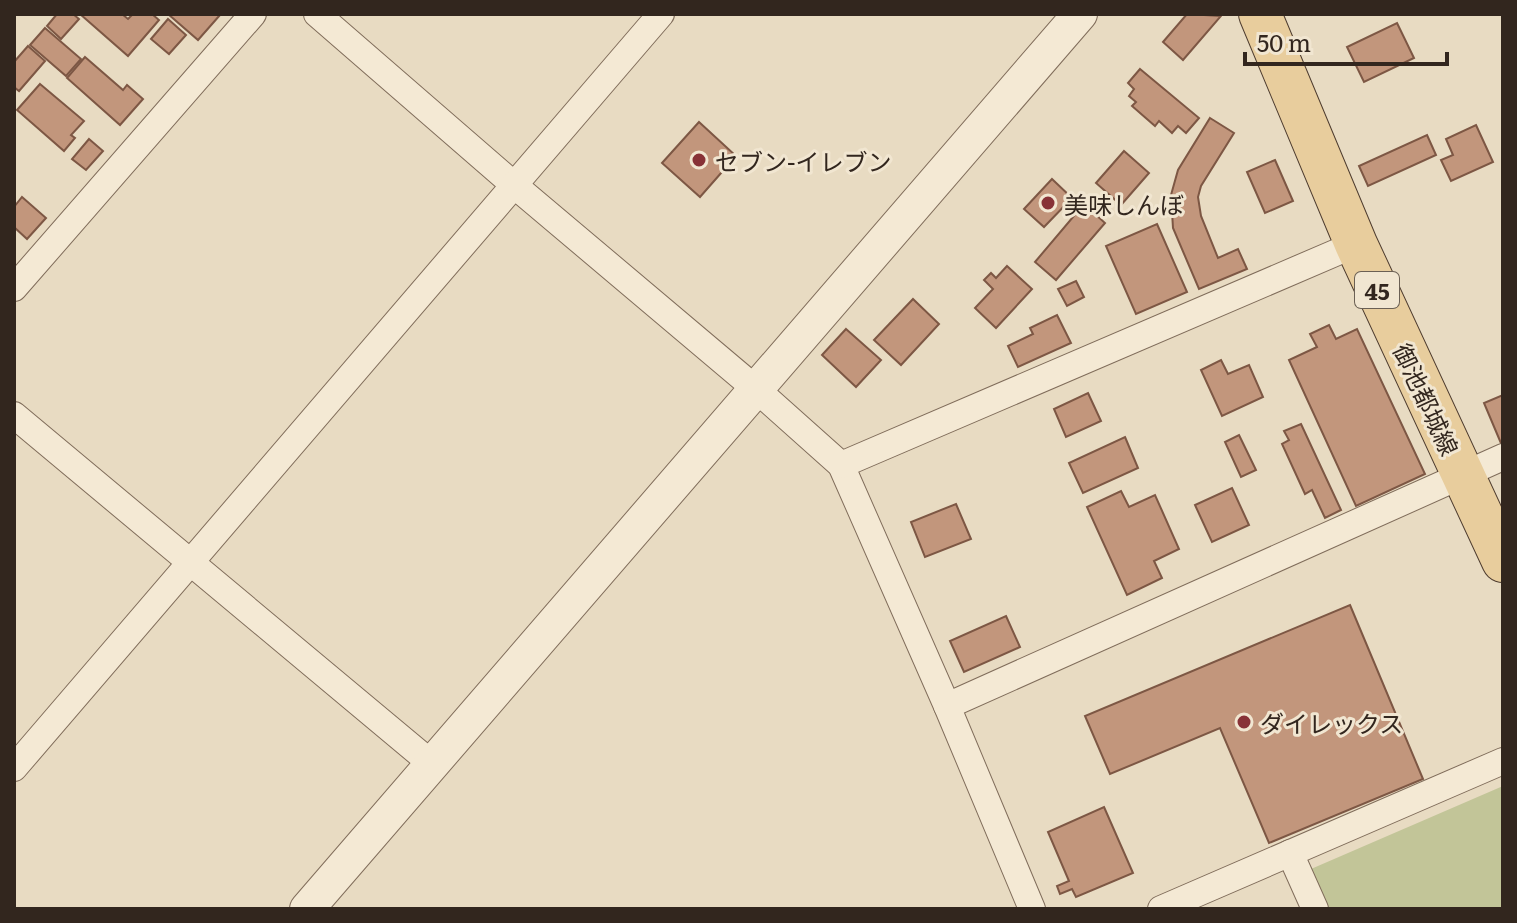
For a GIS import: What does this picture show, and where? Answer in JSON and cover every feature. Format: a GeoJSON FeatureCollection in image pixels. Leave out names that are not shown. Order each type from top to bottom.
{"type":"FeatureCollection","features":[{"type":"Feature","properties":{"kind":"main road","name":"御池都城線"},"geometry":{"type":"LineString","coordinates":[[1260,14],[1356,244],[1503,561]]}},
{"type":"Feature","properties":{"kind":"street"},"geometry":{"type":"LineString","coordinates":[[14,288],[253,14]]}},
{"type":"Feature","properties":{"kind":"street"},"geometry":{"type":"LineString","coordinates":[[317,14],[841,465],[1032,909]]}},
{"type":"Feature","properties":{"kind":"street"},"geometry":{"type":"LineString","coordinates":[[14,768],[661,14]]}},
{"type":"Feature","properties":{"kind":"street"},"geometry":{"type":"LineString","coordinates":[[307,909],[1080,14]]}},
{"type":"Feature","properties":{"kind":"street"},"geometry":{"type":"LineString","coordinates":[[841,465],[1356,244]]}},
{"type":"Feature","properties":{"kind":"street"},"geometry":{"type":"LineString","coordinates":[[14,415],[432,764]]}},
{"type":"Feature","properties":{"kind":"street"},"geometry":{"type":"LineString","coordinates":[[947,706],[1503,457]]}},
{"type":"Feature","properties":{"kind":"street"},"geometry":{"type":"LineString","coordinates":[[1161,909],[1503,761]]}},
{"type":"Feature","properties":{"kind":"street"},"geometry":{"type":"LineString","coordinates":[[1290,853],[1315,909]]}},
{"type":"Feature","properties":{"kind":"green space"},"geometry":{"type":"Polygon","coordinates":[[[1503,786],[1503,909],[1328,909],[1311,869],[1503,786]]]}},
{"type":"Feature","properties":{"kind":"building"},"geometry":{"type":"Polygon","coordinates":[[[57,14],[73,14],[79,19],[61,39],[47,26],[57,14]]]}},
{"type":"Feature","properties":{"kind":"building"},"geometry":{"type":"Polygon","coordinates":[[[80,14],[122,14],[128,19],[133,14],[152,14],[159,20],[128,56],[80,14]]]}},
{"type":"Feature","properties":{"kind":"building"},"geometry":{"type":"Polygon","coordinates":[[[168,14],[218,14],[220,15],[198,40],[168,14]]]}},
{"type":"Feature","properties":{"kind":"building"},"geometry":{"type":"Polygon","coordinates":[[[1187,14],[1221,16],[1183,60],[1163,42],[1187,14]]]}},
{"type":"Feature","properties":{"kind":"building"},"geometry":{"type":"Polygon","coordinates":[[[168,19],[186,35],[169,54],[151,39],[168,19]]]}},
{"type":"Feature","properties":{"kind":"building"},"geometry":{"type":"Polygon","coordinates":[[[1397,23],[1414,58],[1364,82],[1347,47],[1397,23]]]}},
{"type":"Feature","properties":{"kind":"building"},"geometry":{"type":"Polygon","coordinates":[[[45,28],[81,59],[66,76],[30,45],[45,28]]]}},
{"type":"Feature","properties":{"kind":"building"},"geometry":{"type":"Polygon","coordinates":[[[28,46],[45,61],[19,91],[14,87],[14,62],[28,46]]]}},
{"type":"Feature","properties":{"kind":"building"},"geometry":{"type":"Polygon","coordinates":[[[85,57],[123,90],[127,85],[143,99],[120,125],[67,78],[85,57]]]}},
{"type":"Feature","properties":{"kind":"building"},"geometry":{"type":"Polygon","coordinates":[[[1140,69],[1199,118],[1186,133],[1178,126],[1172,133],[1159,121],[1155,126],[1132,106],[1136,102],[1129,96],[1134,89],[1128,83],[1140,69]]]}},
{"type":"Feature","properties":{"kind":"building"},"geometry":{"type":"Polygon","coordinates":[[[40,84],[84,121],[71,135],[75,138],[64,151],[17,110],[40,84]]]}},
{"type":"Feature","properties":{"kind":"building"},"geometry":{"type":"Polygon","coordinates":[[[1210,118],[1234,133],[1201,186],[1198,197],[1201,216],[1218,258],[1238,249],[1247,269],[1199,289],[1173,228],[1171,195],[1178,170],[1210,118]]]}},
{"type":"Feature","properties":{"kind":"building","name":"セブン-イレブン"},"geometry":{"type":"Polygon","coordinates":[[[699,122],[736,156],[700,197],[662,163],[699,122]]]}},
{"type":"Feature","properties":{"kind":"building"},"geometry":{"type":"Polygon","coordinates":[[[1476,125],[1493,162],[1451,181],[1441,160],[1453,155],[1446,139],[1476,125]]]}},
{"type":"Feature","properties":{"kind":"building"},"geometry":{"type":"Polygon","coordinates":[[[1427,135],[1436,155],[1368,186],[1359,166],[1427,135]]]}},
{"type":"Feature","properties":{"kind":"building"},"geometry":{"type":"Polygon","coordinates":[[[89,139],[103,151],[86,170],[72,159],[89,139]]]}},
{"type":"Feature","properties":{"kind":"building"},"geometry":{"type":"Polygon","coordinates":[[[1124,151],[1149,173],[1121,205],[1096,183],[1124,151]]]}},
{"type":"Feature","properties":{"kind":"building"},"geometry":{"type":"Polygon","coordinates":[[[1275,160],[1293,201],[1265,213],[1247,172],[1275,160]]]}},
{"type":"Feature","properties":{"kind":"building","name":"美味しんぼ"},"geometry":{"type":"Polygon","coordinates":[[[1052,179],[1072,198],[1044,227],[1024,209],[1052,179]]]}},
{"type":"Feature","properties":{"kind":"building"},"geometry":{"type":"Polygon","coordinates":[[[22,197],[46,218],[27,239],[14,227],[14,207],[22,197]]]}},
{"type":"Feature","properties":{"kind":"building"},"geometry":{"type":"Polygon","coordinates":[[[1084,204],[1105,223],[1056,280],[1035,262],[1084,204]]]}},
{"type":"Feature","properties":{"kind":"building"},"geometry":{"type":"Polygon","coordinates":[[[1157,224],[1187,292],[1136,314],[1106,246],[1157,224]]]}},
{"type":"Feature","properties":{"kind":"building"},"geometry":{"type":"Polygon","coordinates":[[[1007,266],[1032,289],[996,328],[975,308],[993,289],[984,280],[991,273],[996,278],[1007,266]]]}},
{"type":"Feature","properties":{"kind":"building"},"geometry":{"type":"Polygon","coordinates":[[[1076,281],[1084,297],[1067,306],[1058,289],[1076,281]]]}},
{"type":"Feature","properties":{"kind":"building"},"geometry":{"type":"Polygon","coordinates":[[[913,299],[939,324],[901,365],[874,340],[913,299]]]}},
{"type":"Feature","properties":{"kind":"building"},"geometry":{"type":"Polygon","coordinates":[[[1057,315],[1071,343],[1018,367],[1008,346],[1033,334],[1030,328],[1057,315]]]}},
{"type":"Feature","properties":{"kind":"building"},"geometry":{"type":"Polygon","coordinates":[[[1329,325],[1336,339],[1357,329],[1425,474],[1356,506],[1289,360],[1317,347],[1310,334],[1329,325]]]}},
{"type":"Feature","properties":{"kind":"building"},"geometry":{"type":"Polygon","coordinates":[[[846,329],[881,360],[856,387],[822,355],[846,329]]]}},
{"type":"Feature","properties":{"kind":"building"},"geometry":{"type":"Polygon","coordinates":[[[1221,360],[1228,374],[1249,365],[1263,397],[1222,416],[1201,370],[1221,360]]]}},
{"type":"Feature","properties":{"kind":"building"},"geometry":{"type":"Polygon","coordinates":[[[1088,393],[1101,421],[1066,437],[1054,409],[1088,393]]]}},
{"type":"Feature","properties":{"kind":"building"},"geometry":{"type":"Polygon","coordinates":[[[1503,395],[1503,448],[1484,403],[1503,395]]]}},
{"type":"Feature","properties":{"kind":"building"},"geometry":{"type":"Polygon","coordinates":[[[1301,424],[1341,510],[1325,518],[1312,490],[1305,494],[1282,444],[1289,440],[1284,431],[1301,424]]]}},
{"type":"Feature","properties":{"kind":"building"},"geometry":{"type":"Polygon","coordinates":[[[1239,435],[1256,470],[1241,477],[1225,442],[1239,435]]]}},
{"type":"Feature","properties":{"kind":"building"},"geometry":{"type":"Polygon","coordinates":[[[1125,437],[1138,468],[1083,493],[1069,463],[1125,437]]]}},
{"type":"Feature","properties":{"kind":"building"},"geometry":{"type":"Polygon","coordinates":[[[1232,488],[1249,525],[1212,542],[1195,505],[1232,488]]]}},
{"type":"Feature","properties":{"kind":"building"},"geometry":{"type":"Polygon","coordinates":[[[1121,491],[1129,507],[1155,495],[1179,549],[1154,561],[1162,578],[1127,595],[1087,507],[1121,491]]]}},
{"type":"Feature","properties":{"kind":"building"},"geometry":{"type":"Polygon","coordinates":[[[956,504],[971,539],[925,557],[911,522],[956,504]]]}},
{"type":"Feature","properties":{"kind":"building","name":"ダイレックス"},"geometry":{"type":"Polygon","coordinates":[[[1350,605],[1423,779],[1269,843],[1220,728],[1110,774],[1085,716],[1350,605]]]}},
{"type":"Feature","properties":{"kind":"building"},"geometry":{"type":"Polygon","coordinates":[[[1006,616],[1020,647],[964,672],[950,641],[1006,616]]]}},
{"type":"Feature","properties":{"kind":"building"},"geometry":{"type":"Polygon","coordinates":[[[1104,807],[1133,873],[1076,897],[1072,889],[1060,894],[1057,886],[1069,881],[1048,832],[1104,807]]]}},
{"type":"Feature","properties":{"kind":"place","name":"セブン-イレブン"},"geometry":{"type":"Point","coordinates":[699,160]}},
{"type":"Feature","properties":{"kind":"place","name":"美味しんぼ"},"geometry":{"type":"Point","coordinates":[1048,203]}},
{"type":"Feature","properties":{"kind":"place","name":"ダイレックス"},"geometry":{"type":"Point","coordinates":[1244,722]}}]}
